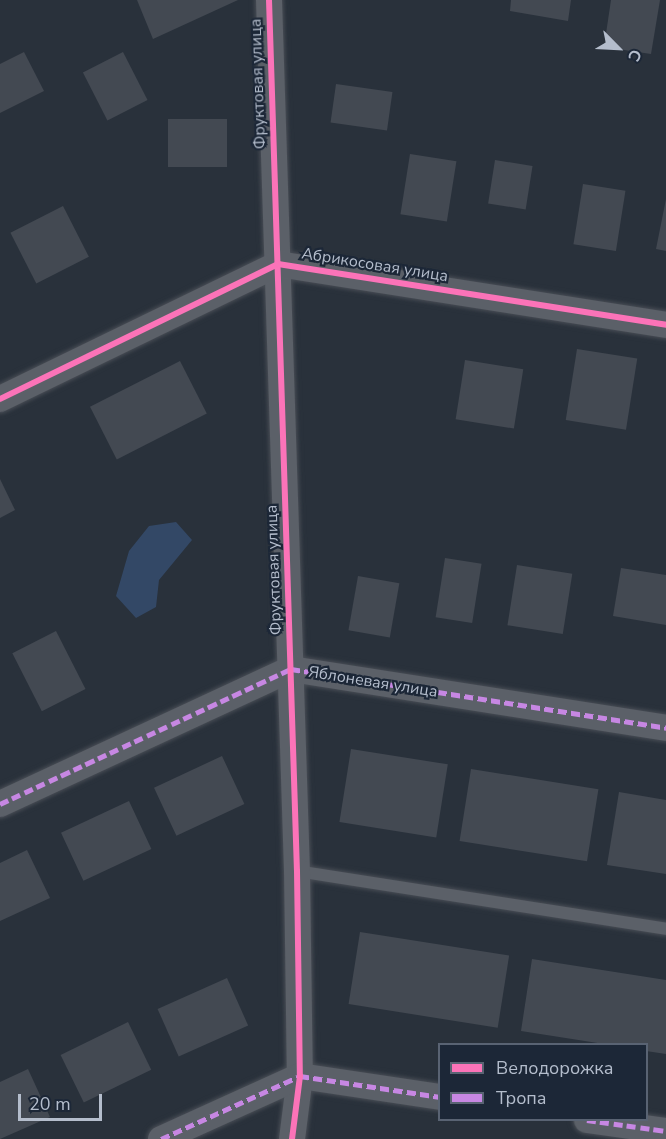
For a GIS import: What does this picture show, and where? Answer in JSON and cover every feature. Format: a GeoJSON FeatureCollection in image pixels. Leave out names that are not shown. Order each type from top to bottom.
{"type":"FeatureCollection","features":[{"type":"Feature","properties":{"kind":"street","name":"Фруктовая улица"},"geometry":{"type":"LineString","coordinates":[[269,0],[297,872],[300,1076],[292,1139]]}},
{"type":"Feature","properties":{"kind":"street","name":"Абрикосовая улица"},"geometry":{"type":"LineString","coordinates":[[0,399],[278,264],[666,325]]}},
{"type":"Feature","properties":{"kind":"street","name":"Яблоневая улица"},"geometry":{"type":"LineString","coordinates":[[0,804],[291,669],[666,728]]}},
{"type":"Feature","properties":{"kind":"street"},"geometry":{"type":"LineString","coordinates":[[160,1139],[300,1076],[438,1097]]}},
{"type":"Feature","properties":{"kind":"street"},"geometry":{"type":"LineString","coordinates":[[600,1121],[666,1131]]}},
{"type":"Feature","properties":{"kind":"lane"},"geometry":{"type":"LineString","coordinates":[[297,872],[666,929]]}},
{"type":"Feature","properties":{"kind":"water"},"geometry":{"type":"Polygon","coordinates":[[[176,522],[192,540],[159,580],[156,607],[136,618],[116,596],[129,551],[149,526],[176,522]]]}},
{"type":"Feature","properties":{"kind":"building"},"geometry":{"type":"Polygon","coordinates":[[[137,0],[238,0],[153,39],[137,0]]]}},
{"type":"Feature","properties":{"kind":"building"},"geometry":{"type":"Polygon","coordinates":[[[511,0],[571,0],[568,21],[510,11],[511,0]]]}},
{"type":"Feature","properties":{"kind":"building"},"geometry":{"type":"Polygon","coordinates":[[[611,0],[660,0],[651,54],[604,47],[611,0]]]}},
{"type":"Feature","properties":{"kind":"building"},"geometry":{"type":"Polygon","coordinates":[[[24,52],[44,91],[0,113],[0,64],[24,52]]]}},
{"type":"Feature","properties":{"kind":"building"},"geometry":{"type":"Polygon","coordinates":[[[123,52],[148,100],[107,121],[83,72],[123,52]]]}},
{"type":"Feature","properties":{"kind":"building"},"geometry":{"type":"Polygon","coordinates":[[[336,84],[392,92],[387,131],[331,123],[336,84]]]}},
{"type":"Feature","properties":{"kind":"building"},"geometry":{"type":"Polygon","coordinates":[[[168,119],[227,119],[227,167],[168,167],[168,119]]]}},
{"type":"Feature","properties":{"kind":"building"},"geometry":{"type":"Polygon","coordinates":[[[410,154],[456,161],[447,222],[400,214],[410,154]]]}},
{"type":"Feature","properties":{"kind":"building"},"geometry":{"type":"Polygon","coordinates":[[[495,160],[533,166],[526,209],[488,203],[495,160]]]}},
{"type":"Feature","properties":{"kind":"building"},"geometry":{"type":"Polygon","coordinates":[[[583,184],[625,191],[616,251],[573,244],[583,184]]]}},
{"type":"Feature","properties":{"kind":"building"},"geometry":{"type":"Polygon","coordinates":[[[666,199],[666,251],[656,249],[666,199]]]}},
{"type":"Feature","properties":{"kind":"building"},"geometry":{"type":"Polygon","coordinates":[[[63,206],[89,257],[36,284],[10,233],[63,206]]]}},
{"type":"Feature","properties":{"kind":"building"},"geometry":{"type":"Polygon","coordinates":[[[577,349],[637,359],[626,430],[566,420],[577,349]]]}},
{"type":"Feature","properties":{"kind":"building"},"geometry":{"type":"Polygon","coordinates":[[[465,360],[523,369],[514,428],[456,419],[465,360]]]}},
{"type":"Feature","properties":{"kind":"building"},"geometry":{"type":"Polygon","coordinates":[[[180,361],[207,414],[117,459],[90,407],[180,361]]]}},
{"type":"Feature","properties":{"kind":"building"},"geometry":{"type":"Polygon","coordinates":[[[0,479],[15,510],[0,518],[0,479]]]}},
{"type":"Feature","properties":{"kind":"building"},"geometry":{"type":"Polygon","coordinates":[[[445,558],[482,564],[472,623],[436,617],[445,558]]]}},
{"type":"Feature","properties":{"kind":"building"},"geometry":{"type":"Polygon","coordinates":[[[517,565],[572,574],[563,634],[507,625],[517,565]]]}},
{"type":"Feature","properties":{"kind":"building"},"geometry":{"type":"Polygon","coordinates":[[[621,568],[666,575],[666,625],[613,616],[621,568]]]}},
{"type":"Feature","properties":{"kind":"building"},"geometry":{"type":"Polygon","coordinates":[[[358,576],[399,583],[390,637],[348,630],[358,576]]]}},
{"type":"Feature","properties":{"kind":"building"},"geometry":{"type":"Polygon","coordinates":[[[56,631],[86,689],[42,711],[12,653],[56,631]]]}},
{"type":"Feature","properties":{"kind":"building"},"geometry":{"type":"Polygon","coordinates":[[[351,749],[448,764],[436,837],[339,822],[351,749]]]}},
{"type":"Feature","properties":{"kind":"building"},"geometry":{"type":"Polygon","coordinates":[[[222,756],[244,804],[176,836],[154,788],[222,756]]]}},
{"type":"Feature","properties":{"kind":"building"},"geometry":{"type":"Polygon","coordinates":[[[471,769],[598,789],[587,861],[460,841],[471,769]]]}},
{"type":"Feature","properties":{"kind":"building"},"geometry":{"type":"Polygon","coordinates":[[[619,792],[666,800],[666,874],[607,865],[619,792]]]}},
{"type":"Feature","properties":{"kind":"building"},"geometry":{"type":"Polygon","coordinates":[[[129,801],[151,849],[83,881],[61,833],[129,801]]]}},
{"type":"Feature","properties":{"kind":"building"},"geometry":{"type":"Polygon","coordinates":[[[27,850],[50,898],[0,921],[0,863],[27,850]]]}},
{"type":"Feature","properties":{"kind":"building"},"geometry":{"type":"Polygon","coordinates":[[[360,932],[509,956],[498,1028],[349,1004],[360,932]]]}},
{"type":"Feature","properties":{"kind":"building"},"geometry":{"type":"Polygon","coordinates":[[[532,959],[666,980],[666,1054],[648,1051],[648,1043],[598,1043],[521,1031],[532,959]]]}},
{"type":"Feature","properties":{"kind":"building"},"geometry":{"type":"Polygon","coordinates":[[[227,978],[248,1026],[179,1056],[158,1009],[227,978]]]}},
{"type":"Feature","properties":{"kind":"building"},"geometry":{"type":"Polygon","coordinates":[[[128,1022],[151,1070],[84,1103],[61,1055],[128,1022]]]}},
{"type":"Feature","properties":{"kind":"building"},"geometry":{"type":"Polygon","coordinates":[[[28,1069],[50,1117],[0,1139],[0,1082],[28,1069]]]}},
{"type":"Feature","properties":{"kind":"marked path"},"geometry":{"type":"LineString","coordinates":[[0,804],[291,669],[666,728]]}},
{"type":"Feature","properties":{"kind":"marked path"},"geometry":{"type":"LineString","coordinates":[[161,1139],[300,1076],[438,1097]]}},
{"type":"Feature","properties":{"kind":"marked path"},"geometry":{"type":"LineString","coordinates":[[594,1121],[666,1131]]}},
{"type":"Feature","properties":{"kind":"cycle path"},"geometry":{"type":"LineString","coordinates":[[269,0],[297,871],[300,1076],[292,1139]]}},
{"type":"Feature","properties":{"kind":"cycle path"},"geometry":{"type":"LineString","coordinates":[[0,399],[278,264],[666,325]]}}]}
